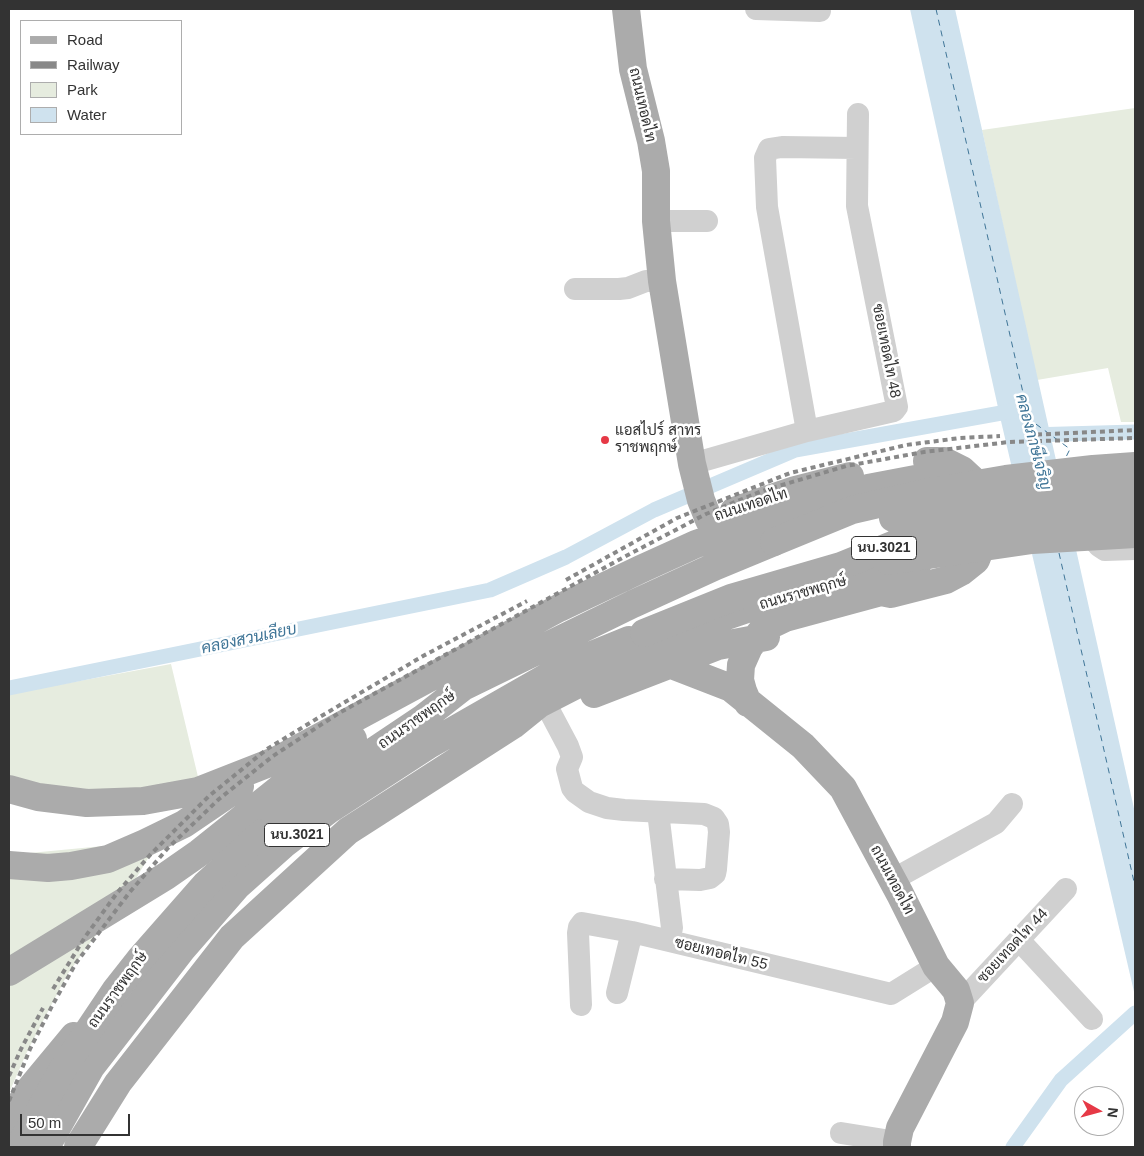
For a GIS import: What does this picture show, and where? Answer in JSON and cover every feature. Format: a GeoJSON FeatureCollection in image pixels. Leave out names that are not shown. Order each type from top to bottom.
{"type":"FeatureCollection","features":[{"type":"Feature","properties":{"kind":"main road","name":"ถนนเทอดไท"},"geometry":{"type":"LineString","coordinates":[[626,9],[633,69],[651,141],[656,171],[656,221],[662,281],[699,490],[795,490],[894,464],[944,461],[962,470],[976,483],[987,511],[985,537],[976,560],[961,572],[946,580],[891,594],[881,592],[785,618],[764,628],[749,647],[741,665],[740,680],[748,703],[803,746],[843,788],[936,966],[956,990],[960,1003]]}},
{"type":"Feature","properties":{"kind":"main road"},"geometry":{"type":"LineString","coordinates":[[774,542],[852,510],[930,492],[1006,479],[1135,466]]}},
{"type":"Feature","properties":{"kind":"main road","name":"ถนนราชพฤกษ์"},"geometry":{"type":"LineString","coordinates":[[78,1147],[118,1083],[232,937],[348,831],[513,726],[539,704],[563,690],[706,623],[782,597],[946,559],[955,552],[960,543],[964,517],[958,495],[949,484],[936,476],[905,480],[868,488],[696,544],[559,608],[277,760]]}},
{"type":"Feature","properties":{"kind":"main road","name":"ถนนราชพฤกษ์"},"geometry":{"type":"LineString","coordinates":[[19,1147],[64,1067],[115,992],[141,958],[206,884],[262,834],[337,776],[422,719],[463,687],[633,604],[774,542],[857,524],[1009,497],[1135,488]]}},
{"type":"Feature","properties":{"kind":"main road"},"geometry":{"type":"LineString","coordinates":[[559,608],[587,582],[659,542],[699,490]]}},
{"type":"Feature","properties":{"kind":"main road","name":"ถนนราชพฤกษ์"},"geometry":{"type":"LineString","coordinates":[[46,1147],[92,1067],[183,948],[237,886],[283,845],[330,809],[430,744],[570,664],[731,598],[841,566],[900,542],[945,530],[1031,518],[1135,512]]}},
{"type":"Feature","properties":{"kind":"main road"},"geometry":{"type":"LineString","coordinates":[[841,566],[1032,540],[1135,534]]}},
{"type":"Feature","properties":{"kind":"main road"},"geometry":{"type":"LineString","coordinates":[[513,726],[718,646],[756,640]]}},
{"type":"Feature","properties":{"kind":"main road"},"geometry":{"type":"LineString","coordinates":[[669,664],[731,688],[748,703]]}},
{"type":"Feature","properties":{"kind":"main road"},"geometry":{"type":"LineString","coordinates":[[9,972],[166,876],[199,853],[290,780],[322,758],[377,726],[408,705],[444,688],[463,687]]}},
{"type":"Feature","properties":{"kind":"main road"},"geometry":{"type":"LineString","coordinates":[[9,789],[38,797],[86,803],[143,801],[198,791],[277,760]]}},
{"type":"Feature","properties":{"kind":"main road"},"geometry":{"type":"LineString","coordinates":[[9,865],[48,868],[72,866],[108,859],[126,852],[184,824],[277,760]]}},
{"type":"Feature","properties":{"kind":"main road"},"geometry":{"type":"LineString","coordinates":[[9,1121],[50,1064],[111,998],[177,935],[237,886]]}},
{"type":"Feature","properties":{"kind":"main road"},"geometry":{"type":"LineString","coordinates":[[118,1083],[122,1068],[176,975],[183,948]]}},
{"type":"Feature","properties":{"kind":"main road"},"geometry":{"type":"LineString","coordinates":[[897,1144],[900,1128],[955,1022],[960,1003]]}},
{"type":"Feature","properties":{"kind":"street"},"geometry":{"type":"LineString","coordinates":[[756,9],[820,11]]}},
{"type":"Feature","properties":{"kind":"street","name":"ซอยเทอดไท 48"},"geometry":{"type":"LineString","coordinates":[[699,490],[807,431],[894,411],[896,407],[857,206],[858,114]]}},
{"type":"Feature","properties":{"kind":"street"},"geometry":{"type":"LineString","coordinates":[[807,431],[767,207],[765,158],[769,149],[782,147],[857,148]]}},
{"type":"Feature","properties":{"kind":"street"},"geometry":{"type":"LineString","coordinates":[[656,221],[707,221]]}},
{"type":"Feature","properties":{"kind":"street"},"geometry":{"type":"LineString","coordinates":[[575,289],[619,289],[628,288],[646,281],[662,281]]}},
{"type":"Feature","properties":{"kind":"street"},"geometry":{"type":"LineString","coordinates":[[1135,493],[1102,494],[1094,500],[1088,517],[1093,539],[1099,546],[1105,550],[1135,549]]}},
{"type":"Feature","properties":{"kind":"street"},"geometry":{"type":"LineString","coordinates":[[550,712],[572,756],[567,769],[569,780],[575,792],[589,802],[607,808],[710,815],[718,824],[716,870],[710,878],[700,880],[665,879]]}},
{"type":"Feature","properties":{"kind":"street"},"geometry":{"type":"LineString","coordinates":[[892,880],[996,823],[1012,804]]}},
{"type":"Feature","properties":{"kind":"street"},"geometry":{"type":"LineString","coordinates":[[658,812],[672,928]]}},
{"type":"Feature","properties":{"kind":"street","name":"ซอยเทอดไท 44"},"geometry":{"type":"LineString","coordinates":[[960,1003],[1066,889]]}},
{"type":"Feature","properties":{"kind":"street","name":"ซอยเทอดไท 55"},"geometry":{"type":"LineString","coordinates":[[580,1005],[578,949],[580,924],[584,923],[632,932],[891,994],[936,966]]}},
{"type":"Feature","properties":{"kind":"street"},"geometry":{"type":"LineString","coordinates":[[617,993],[632,932]]}},
{"type":"Feature","properties":{"kind":"street"},"geometry":{"type":"LineString","coordinates":[[1019,940],[1092,1019]]}},
{"type":"Feature","properties":{"kind":"street"},"geometry":{"type":"LineString","coordinates":[[841,1133],[897,1144]]}},
{"type":"Feature","properties":{"kind":"green space"},"geometry":{"type":"Polygon","coordinates":[[[1135,108],[1135,422],[1121,422],[1108,368],[1037,380],[982,130],[1135,108]]]}},
{"type":"Feature","properties":{"kind":"green space"},"geometry":{"type":"Polygon","coordinates":[[[171,664],[199,781],[134,794],[9,781],[9,694],[171,664]]]}},
{"type":"Feature","properties":{"kind":"green space"},"geometry":{"type":"Polygon","coordinates":[[[160,838],[134,882],[67,975],[26,1054],[9,1093],[9,855],[145,842],[160,838]]]}},
{"type":"Feature","properties":{"kind":"water","name":"คลองภาษีเจริญ"},"geometry":{"type":"Polygon","coordinates":[[[910,9],[955,9],[1135,813],[1135,996],[1001,421],[910,9]]]}},
{"type":"Feature","properties":{"kind":"waterway"},"geometry":{"type":"LineString","coordinates":[[9,688],[490,590],[566,557],[654,510],[795,450],[1018,410]]}},
{"type":"Feature","properties":{"kind":"waterway","name":"คลองภาษีเจริญ"},"geometry":{"type":"LineString","coordinates":[[1030,435],[1135,432]]}},
{"type":"Feature","properties":{"kind":"waterway"},"geometry":{"type":"LineString","coordinates":[[1013,1147],[1061,1080],[1135,1013]]}},
{"type":"Feature","properties":{"kind":"ferry route"},"geometry":{"type":"LineString","coordinates":[[936,9],[1029,419],[1070,449],[1065,459]]}},
{"type":"Feature","properties":{"kind":"ferry route"},"geometry":{"type":"LineString","coordinates":[[1059,553],[1135,886]]}},
{"type":"Feature","properties":{"kind":"railway"},"geometry":{"type":"LineString","coordinates":[[1028,435],[1135,430]]}},
{"type":"Feature","properties":{"kind":"railway"},"geometry":{"type":"LineString","coordinates":[[566,580],[677,518],[790,473],[906,445],[960,438],[1000,436]]}},
{"type":"Feature","properties":{"kind":"railway"},"geometry":{"type":"LineString","coordinates":[[9,1101],[30,1049],[76,963],[129,893],[168,848],[219,799],[273,756],[339,713],[624,557],[706,514],[762,491],[846,466],[924,452],[1009,442],[1135,438]]}},
{"type":"Feature","properties":{"kind":"railway"},"geometry":{"type":"LineString","coordinates":[[53,989],[85,937],[117,893],[150,855],[209,796],[267,749],[423,656],[527,601]]}},
{"type":"Feature","properties":{"kind":"railway"},"geometry":{"type":"LineString","coordinates":[[9,1076],[43,1008]]}},
{"type":"Feature","properties":{"kind":"place","name":"แอสไปร์ สาทร ราชพฤกษ์"},"geometry":{"type":"Point","coordinates":[605,440]}},
{"type":"Feature","properties":{"kind":"water label","name":"คลองสวนเลียบ"},"geometry":{"type":"Point","coordinates":[249,639]}}]}
